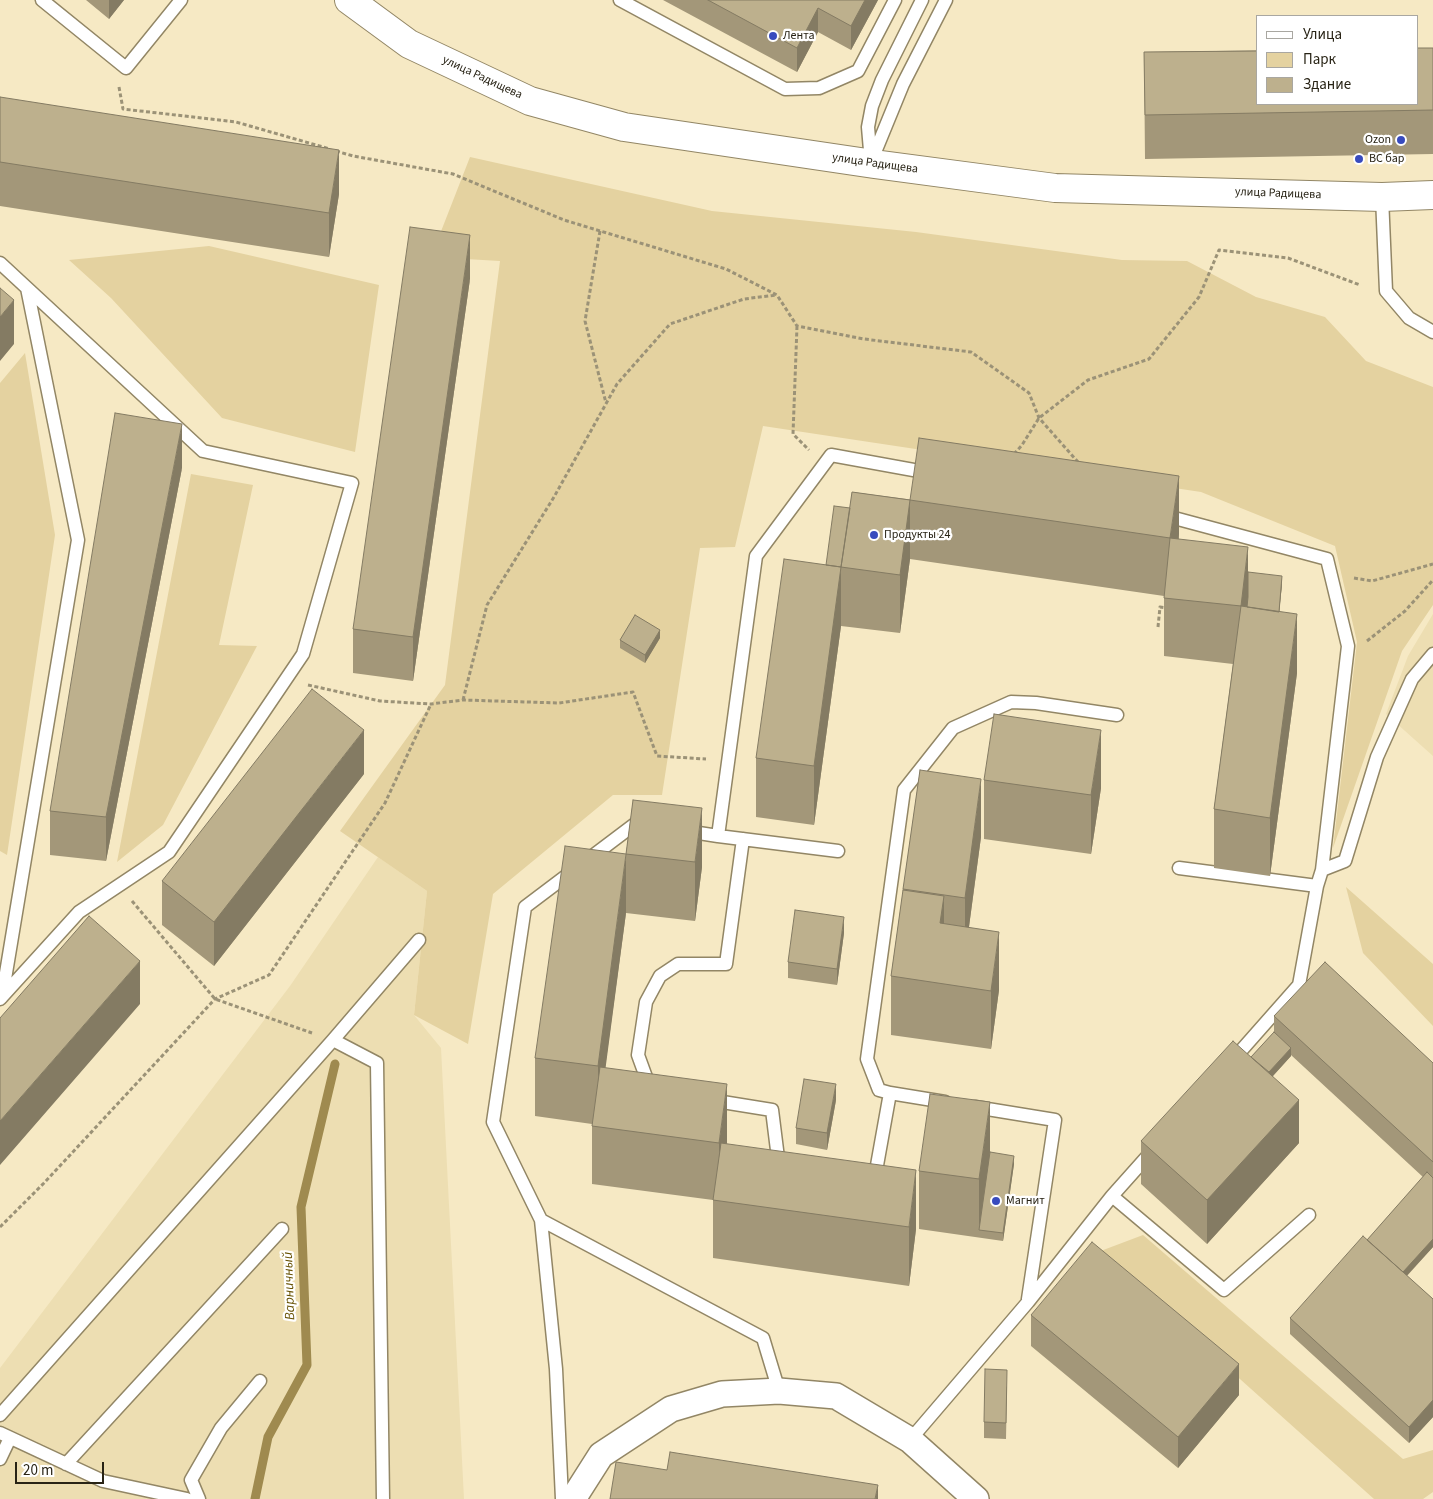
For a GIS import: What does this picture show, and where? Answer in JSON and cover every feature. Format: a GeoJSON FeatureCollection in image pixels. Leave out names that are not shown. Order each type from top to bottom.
{"type":"FeatureCollection","features":[{"type":"Feature","properties":{"kind":"street","name":"улица Радищева"},"geometry":{"type":"LineString","coordinates":[[349,0],[409,44],[530,100],[624,127],[1054,188],[1382,197],[1433,194]]}},
{"type":"Feature","properties":{"kind":"street"},"geometry":{"type":"LineString","coordinates":[[573,1499],[601,1455],[671,1409],[722,1394],[778,1391],[836,1396],[910,1440],[976,1499]]}},
{"type":"Feature","properties":{"kind":"lane"},"geometry":{"type":"LineString","coordinates":[[42,0],[126,68],[181,0]]}},
{"type":"Feature","properties":{"kind":"lane"},"geometry":{"type":"LineString","coordinates":[[620,0],[785,89],[819,88],[858,71],[896,0]]}},
{"type":"Feature","properties":{"kind":"lane"},"geometry":{"type":"LineString","coordinates":[[872,163],[868,127],[872,106],[882,80],[922,0]]}},
{"type":"Feature","properties":{"kind":"lane"},"geometry":{"type":"LineString","coordinates":[[872,163],[903,84],[946,0]]}},
{"type":"Feature","properties":{"kind":"lane"},"geometry":{"type":"LineString","coordinates":[[1382,197],[1386,291],[1408,318],[1433,332]]}},
{"type":"Feature","properties":{"kind":"lane"},"geometry":{"type":"LineString","coordinates":[[0,263],[203,451],[352,482],[303,654],[286,680],[169,852],[78,912],[1,998]]}},
{"type":"Feature","properties":{"kind":"lane"},"geometry":{"type":"LineString","coordinates":[[1,998],[78,540],[26,288]]}},
{"type":"Feature","properties":{"kind":"lane"},"geometry":{"type":"LineString","coordinates":[[718,836],[756,556],[831,455],[943,475]]}},
{"type":"Feature","properties":{"kind":"lane"},"geometry":{"type":"LineString","coordinates":[[1151,512],[1327,559],[1348,646],[1322,870],[1317,886],[1299,986],[1222,1072]]}},
{"type":"Feature","properties":{"kind":"lane"},"geometry":{"type":"LineString","coordinates":[[1322,870],[1345,861],[1377,757],[1412,678],[1433,654]]}},
{"type":"Feature","properties":{"kind":"lane"},"geometry":{"type":"LineString","coordinates":[[1028,1302],[1055,1120],[879,1090],[867,1059],[904,790],[953,728],[1011,702],[1036,703],[1117,715]]}},
{"type":"Feature","properties":{"kind":"lane"},"geometry":{"type":"LineString","coordinates":[[562,1499],[556,1369],[540,1220],[493,1122],[526,907],[635,824],[653,826]]}},
{"type":"Feature","properties":{"kind":"lane"},"geometry":{"type":"LineString","coordinates":[[672,829],[838,851]]}},
{"type":"Feature","properties":{"kind":"lane"},"geometry":{"type":"LineString","coordinates":[[660,1092],[651,1090],[638,1054],[646,1002],[660,976],[678,964],[726,964],[742,838]]}},
{"type":"Feature","properties":{"kind":"lane"},"geometry":{"type":"LineString","coordinates":[[1179,868],[1317,886]]}},
{"type":"Feature","properties":{"kind":"lane"},"geometry":{"type":"LineString","coordinates":[[0,1415],[333,1040],[419,940]]}},
{"type":"Feature","properties":{"kind":"lane"},"geometry":{"type":"LineString","coordinates":[[333,1040],[377,1064],[383,1499]]}},
{"type":"Feature","properties":{"kind":"lane"},"geometry":{"type":"LineString","coordinates":[[864,1185],[873,1187],[890,1093]]}},
{"type":"Feature","properties":{"kind":"lane"},"geometry":{"type":"LineString","coordinates":[[698,1098],[772,1110],[780,1172],[789,1173]]}},
{"type":"Feature","properties":{"kind":"lane"},"geometry":{"type":"LineString","coordinates":[[910,1440],[1028,1302],[1112,1196],[1163,1138]]}},
{"type":"Feature","properties":{"kind":"lane"},"geometry":{"type":"LineString","coordinates":[[1112,1196],[1224,1290],[1309,1215]]}},
{"type":"Feature","properties":{"kind":"lane"},"geometry":{"type":"LineString","coordinates":[[540,1220],[764,1338],[778,1391]]}},
{"type":"Feature","properties":{"kind":"lane"},"geometry":{"type":"LineString","coordinates":[[66,1464],[282,1229]]}},
{"type":"Feature","properties":{"kind":"lane"},"geometry":{"type":"LineString","coordinates":[[199,1499],[191,1480],[220,1428],[260,1381]]}},
{"type":"Feature","properties":{"kind":"lane"},"geometry":{"type":"LineString","coordinates":[[0,1459],[5,1435],[104,1481],[165,1497],[187,1499]]}},
{"type":"Feature","properties":{"kind":"path"},"geometry":{"type":"LineString","coordinates":[[113,57],[123,109],[236,122],[353,156],[453,174],[564,220],[726,269],[778,295],[796,326],[792,434],[824,465]]}},
{"type":"Feature","properties":{"kind":"path"},"geometry":{"type":"LineString","coordinates":[[600,231],[585,321],[606,404]]}},
{"type":"Feature","properties":{"kind":"path"},"geometry":{"type":"LineString","coordinates":[[1011,458],[1022,445],[1039,418],[1088,380],[1149,359],[1199,296],[1219,250],[1288,258],[1360,285]]}},
{"type":"Feature","properties":{"kind":"path"},"geometry":{"type":"LineString","coordinates":[[463,700],[488,606],[554,497],[617,384],[670,324],[744,299],[778,295]]}},
{"type":"Feature","properties":{"kind":"path"},"geometry":{"type":"LineString","coordinates":[[796,326],[864,339],[971,352],[1029,393],[1039,418],[1081,466]]}},
{"type":"Feature","properties":{"kind":"path"},"geometry":{"type":"LineString","coordinates":[[1331,576],[1372,581],[1433,564]]}},
{"type":"Feature","properties":{"kind":"path"},"geometry":{"type":"LineString","coordinates":[[1347,657],[1405,611],[1433,580]]}},
{"type":"Feature","properties":{"kind":"path"},"geometry":{"type":"LineString","coordinates":[[1158,627],[1160,607],[1170,608]]}},
{"type":"Feature","properties":{"kind":"path"},"geometry":{"type":"LineString","coordinates":[[286,680],[380,701],[431,704],[463,700],[559,703],[634,692],[657,756],[728,760]]}},
{"type":"Feature","properties":{"kind":"path"},"geometry":{"type":"LineString","coordinates":[[0,1227],[44,1183],[215,999],[269,975],[385,803],[431,704]]}},
{"type":"Feature","properties":{"kind":"path"},"geometry":{"type":"LineString","coordinates":[[118,886],[215,999],[333,1040]]}},
{"type":"Feature","properties":{"kind":"shaded area"},"geometry":{"type":"Polygon","coordinates":[[[1433,614],[1433,756],[1386,714],[1408,656],[1433,614]]]}},
{"type":"Feature","properties":{"kind":"shaded area"},"geometry":{"type":"Polygon","coordinates":[[[378,857],[427,891],[414,1015],[441,1048],[464,1499],[0,1499],[0,1368],[290,986],[378,857]]]}},
{"type":"Feature","properties":{"kind":"green space"},"geometry":{"type":"Polygon","coordinates":[[[470,157],[712,211],[916,232],[1122,260],[1187,261],[1256,297],[1325,317],[1366,361],[1433,387],[1433,605],[1402,651],[1333,848],[1357,642],[1335,546],[1201,492],[763,426],[735,547],[700,548],[662,795],[613,795],[493,894],[468,1044],[414,1015],[427,891],[340,831],[445,685],[500,261],[431,257],[470,157]]]}},
{"type":"Feature","properties":{"kind":"green space"},"geometry":{"type":"Polygon","coordinates":[[[209,246],[379,285],[355,452],[222,418],[111,298],[69,260],[209,246]]]}},
{"type":"Feature","properties":{"kind":"green space"},"geometry":{"type":"Polygon","coordinates":[[[25,353],[55,535],[7,855],[0,851],[0,383],[25,353]]]}},
{"type":"Feature","properties":{"kind":"green space"},"geometry":{"type":"Polygon","coordinates":[[[191,474],[253,485],[219,645],[257,646],[163,825],[117,862],[191,474]]]}},
{"type":"Feature","properties":{"kind":"green space"},"geometry":{"type":"Polygon","coordinates":[[[1346,887],[1433,964],[1433,1026],[1363,953],[1346,887]]]}},
{"type":"Feature","properties":{"kind":"green space"},"geometry":{"type":"Polygon","coordinates":[[[1143,1235],[1403,1459],[1433,1450],[1433,1492],[1423,1499],[1374,1499],[1098,1252],[1143,1235]]]}},
{"type":"Feature","properties":{"kind":"building"},"geometry":{"type":"Polygon","coordinates":[[[708,0],[865,0],[851,26],[818,8],[797,48],[708,0]]]}},
{"type":"Feature","properties":{"kind":"building"},"geometry":{"type":"Polygon","coordinates":[[[1418,48],[1433,48],[1433,110],[1145,115],[1144,52],[1256,51],[1256,105],[1418,105],[1418,48]]]}},
{"type":"Feature","properties":{"kind":"building"},"geometry":{"type":"Polygon","coordinates":[[[0,97],[339,150],[329,213],[0,162],[0,97]]]}},
{"type":"Feature","properties":{"kind":"building"},"geometry":{"type":"Polygon","coordinates":[[[410,227],[470,235],[413,637],[353,629],[410,227]]]}},
{"type":"Feature","properties":{"kind":"building"},"geometry":{"type":"Polygon","coordinates":[[[0,288],[14,300],[0,317],[0,288]]]}},
{"type":"Feature","properties":{"kind":"building"},"geometry":{"type":"Polygon","coordinates":[[[115,413],[182,424],[106,817],[50,811],[115,413]]]}},
{"type":"Feature","properties":{"kind":"building"},"geometry":{"type":"Polygon","coordinates":[[[919,438],[1179,476],[1170,538],[910,500],[919,438]]]}},
{"type":"Feature","properties":{"kind":"building"},"geometry":{"type":"Polygon","coordinates":[[[852,492],[910,500],[900,575],[841,567],[852,492]]]}},
{"type":"Feature","properties":{"kind":"building"},"geometry":{"type":"Polygon","coordinates":[[[834,506],[850,508],[841,567],[826,565],[834,506]]]}},
{"type":"Feature","properties":{"kind":"building"},"geometry":{"type":"Polygon","coordinates":[[[1170,538],[1248,547],[1241,606],[1164,598],[1170,538]]]}},
{"type":"Feature","properties":{"kind":"building"},"geometry":{"type":"Polygon","coordinates":[[[784,559],[841,567],[814,766],[756,758],[784,559]]]}},
{"type":"Feature","properties":{"kind":"building"},"geometry":{"type":"Polygon","coordinates":[[[1248,572],[1282,576],[1279,612],[1247,607],[1248,572]]]}},
{"type":"Feature","properties":{"kind":"building"},"geometry":{"type":"Polygon","coordinates":[[[1241,606],[1297,614],[1270,818],[1214,809],[1241,606]]]}},
{"type":"Feature","properties":{"kind":"building"},"geometry":{"type":"Polygon","coordinates":[[[635,615],[660,630],[645,655],[620,640],[635,615]]]}},
{"type":"Feature","properties":{"kind":"building"},"geometry":{"type":"Polygon","coordinates":[[[312,689],[364,730],[214,922],[162,881],[312,689]]]}},
{"type":"Feature","properties":{"kind":"building"},"geometry":{"type":"Polygon","coordinates":[[[994,714],[1101,730],[1091,795],[984,780],[994,714]]]}},
{"type":"Feature","properties":{"kind":"building"},"geometry":{"type":"Polygon","coordinates":[[[920,770],[981,779],[965,898],[903,889],[920,770]]]}},
{"type":"Feature","properties":{"kind":"building"},"geometry":{"type":"Polygon","coordinates":[[[633,800],[702,808],[695,862],[626,854],[633,800]]]}},
{"type":"Feature","properties":{"kind":"building"},"geometry":{"type":"Polygon","coordinates":[[[565,846],[626,854],[598,1066],[535,1058],[565,846]]]}},
{"type":"Feature","properties":{"kind":"building"},"geometry":{"type":"Polygon","coordinates":[[[903,890],[944,896],[940,923],[999,932],[991,991],[891,976],[903,890]]]}},
{"type":"Feature","properties":{"kind":"building"},"geometry":{"type":"Polygon","coordinates":[[[795,910],[844,917],[837,969],[788,962],[795,910]]]}},
{"type":"Feature","properties":{"kind":"building"},"geometry":{"type":"Polygon","coordinates":[[[89,916],[140,961],[0,1121],[0,1018],[89,916]]]}},
{"type":"Feature","properties":{"kind":"building"},"geometry":{"type":"Polygon","coordinates":[[[1325,962],[1433,1063],[1433,1162],[1274,1016],[1325,962]]]}},
{"type":"Feature","properties":{"kind":"building"},"geometry":{"type":"Polygon","coordinates":[[[1274,1032],[1291,1048],[1269,1072],[1251,1057],[1274,1032]]]}},
{"type":"Feature","properties":{"kind":"building"},"geometry":{"type":"Polygon","coordinates":[[[1233,1041],[1299,1100],[1207,1200],[1141,1141],[1233,1041]]]}},
{"type":"Feature","properties":{"kind":"building"},"geometry":{"type":"Polygon","coordinates":[[[600,1067],[727,1084],[719,1143],[592,1126],[600,1067]]]}},
{"type":"Feature","properties":{"kind":"building"},"geometry":{"type":"Polygon","coordinates":[[[804,1079],[836,1084],[827,1133],[796,1128],[804,1079]]]}},
{"type":"Feature","properties":{"kind":"building"},"geometry":{"type":"Polygon","coordinates":[[[930,1094],[990,1102],[979,1179],[919,1171],[930,1094]]]}},
{"type":"Feature","properties":{"kind":"building"},"geometry":{"type":"Polygon","coordinates":[[[721,1143],[916,1170],[909,1227],[713,1200],[721,1143]]]}},
{"type":"Feature","properties":{"kind":"building","name":"Магнит"},"geometry":{"type":"Polygon","coordinates":[[[990,1152],[1014,1156],[1003,1233],[979,1230],[990,1152]]]}},
{"type":"Feature","properties":{"kind":"building"},"geometry":{"type":"Polygon","coordinates":[[[1427,1172],[1433,1178],[1433,1239],[1403,1272],[1367,1240],[1427,1172]]]}},
{"type":"Feature","properties":{"kind":"building"},"geometry":{"type":"Polygon","coordinates":[[[1363,1236],[1433,1299],[1433,1400],[1409,1427],[1290,1318],[1363,1236]]]}},
{"type":"Feature","properties":{"kind":"building"},"geometry":{"type":"Polygon","coordinates":[[[1092,1242],[1239,1364],[1178,1437],[1031,1315],[1092,1242]]]}},
{"type":"Feature","properties":{"kind":"building"},"geometry":{"type":"Polygon","coordinates":[[[985,1369],[1007,1370],[1006,1423],[984,1422],[985,1369]]]}},
{"type":"Feature","properties":{"kind":"building"},"geometry":{"type":"Polygon","coordinates":[[[670,1452],[878,1485],[875,1499],[610,1499],[616,1462],[667,1470],[670,1452]]]}},
{"type":"Feature","properties":{"kind":"waterway","name":"Варничный"},"geometry":{"type":"LineString","coordinates":[[255,1499],[268,1437],[307,1365],[301,1207],[335,1064]]}},
{"type":"Feature","properties":{"kind":"place","name":"Лента"},"geometry":{"type":"Point","coordinates":[773,36]}},
{"type":"Feature","properties":{"kind":"place","name":"Ozon"},"geometry":{"type":"Point","coordinates":[1401,140]}},
{"type":"Feature","properties":{"kind":"place","name":"BC бар"},"geometry":{"type":"Point","coordinates":[1359,159]}},
{"type":"Feature","properties":{"kind":"place","name":"Продукты 24"},"geometry":{"type":"Point","coordinates":[874,535]}},
{"type":"Feature","properties":{"kind":"place","name":"Магнит"},"geometry":{"type":"Point","coordinates":[996,1201]}}]}
